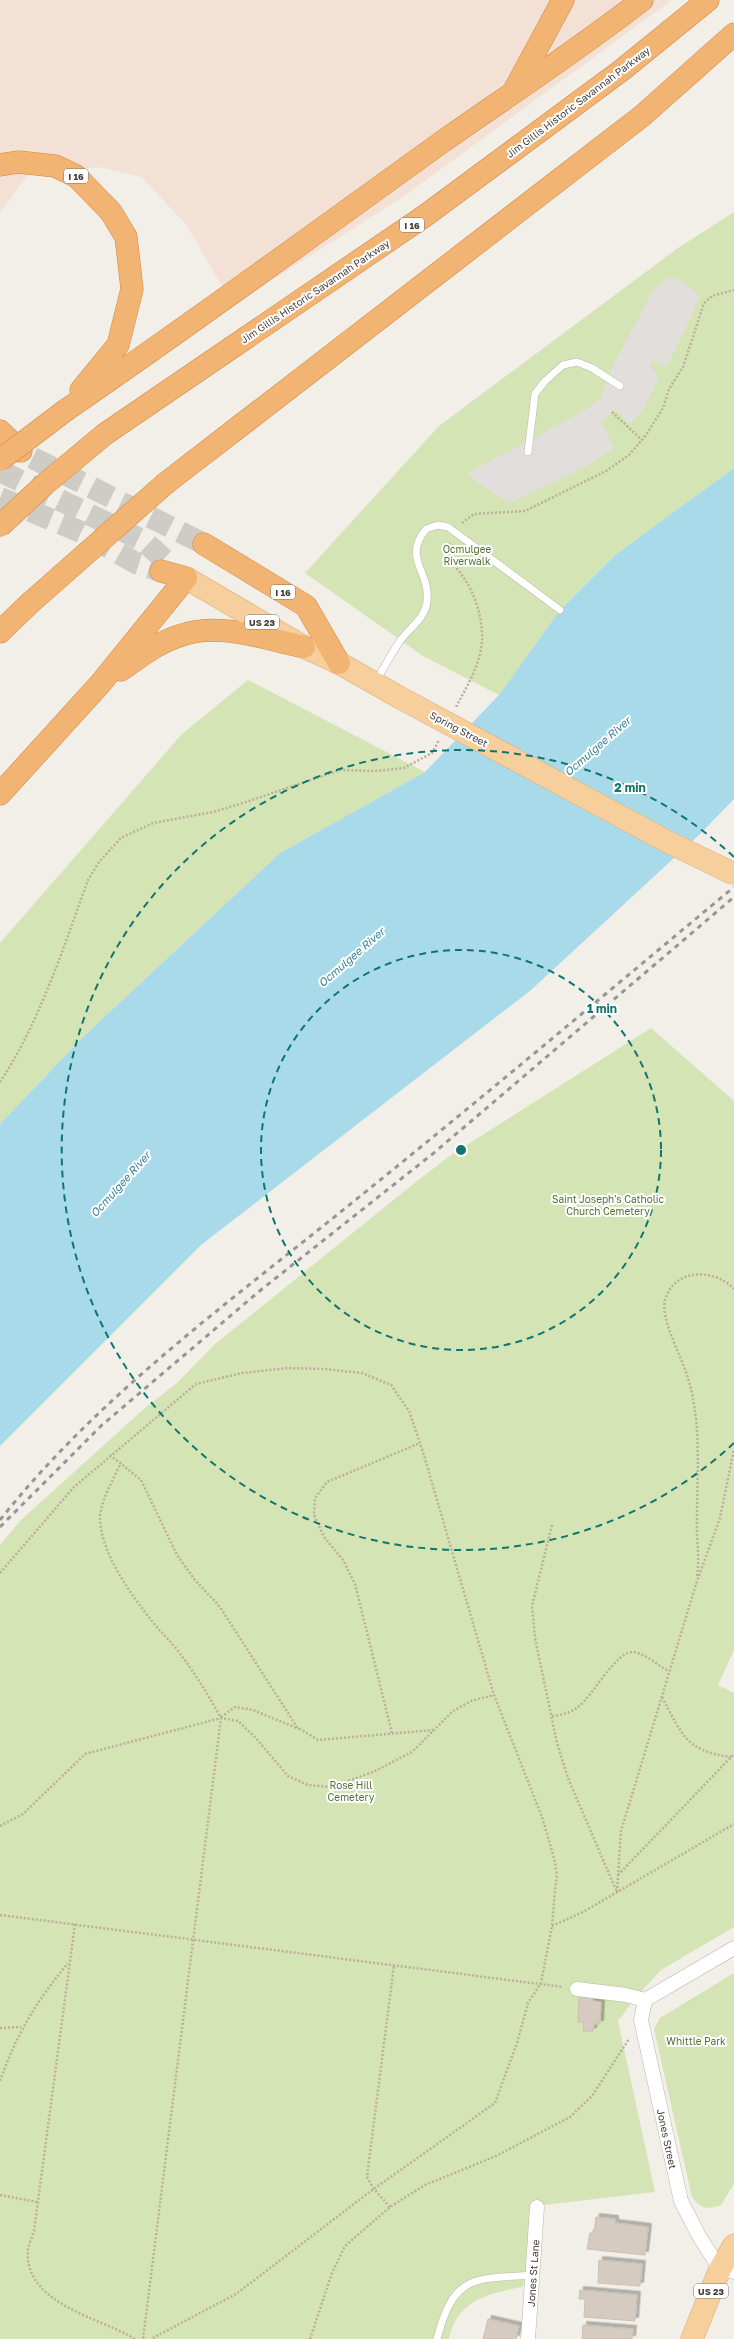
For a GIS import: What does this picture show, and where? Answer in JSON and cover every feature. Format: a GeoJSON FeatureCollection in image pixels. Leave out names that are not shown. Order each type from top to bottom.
{"type":"FeatureCollection","features":[{"type":"Feature","properties":{"kind":"highway"},"geometry":{"type":"LineString","coordinates":[[514,91],[563,0]]}},
{"type":"Feature","properties":{"kind":"highway","name":"I 16"},"geometry":{"type":"LineString","coordinates":[[0,460],[66,410],[174,335],[514,91],[591,40],[642,0]]}},
{"type":"Feature","properties":{"kind":"highway","name":"Jim Gillis Historic Savannah Parkway"},"geometry":{"type":"LineString","coordinates":[[0,526],[45,484],[105,434],[426,215],[622,70],[708,0]]}},
{"type":"Feature","properties":{"kind":"highway"},"geometry":{"type":"LineString","coordinates":[[0,632],[29,604],[166,482],[642,116],[734,34]]}},
{"type":"Feature","properties":{"kind":"highway","name":"I 16"},"geometry":{"type":"LineString","coordinates":[[0,165],[18,162],[55,166],[76,176],[111,212],[126,237],[132,289],[118,345],[66,410]]}},
{"type":"Feature","properties":{"kind":"highway"},"geometry":{"type":"LineString","coordinates":[[0,431],[22,451]]}},
{"type":"Feature","properties":{"kind":"highway","name":"I 16"},"geometry":{"type":"LineString","coordinates":[[204,544],[306,606],[339,663]]}},
{"type":"Feature","properties":{"kind":"highway"},"geometry":{"type":"LineString","coordinates":[[0,794],[100,684],[186,578],[164,566]]}},
{"type":"Feature","properties":{"kind":"highway"},"geometry":{"type":"LineString","coordinates":[[100,684],[154,647],[179,635],[196,631],[217,631],[304,647]]}},
{"type":"Feature","properties":{"kind":"main road","name":"Spring Street"},"geometry":{"type":"LineString","coordinates":[[186,578],[304,647],[339,663],[374,685],[668,842],[734,874]]}},
{"type":"Feature","properties":{"kind":"main road","name":"US 23"},"geometry":{"type":"LineString","coordinates":[[692,2339],[727,2270],[734,2245]]}},
{"type":"Feature","properties":{"kind":"street"},"geometry":{"type":"LineString","coordinates":[[577,1989],[626,1995],[645,2000],[734,1948]]}},
{"type":"Feature","properties":{"kind":"street","name":"Jones Street"},"geometry":{"type":"LineString","coordinates":[[645,2000],[641,2020],[681,2201],[699,2236],[727,2270]]}},
{"type":"Feature","properties":{"kind":"street","name":"Jones St Lane"},"geometry":{"type":"LineString","coordinates":[[528,2339],[538,2207]]}},
{"type":"Feature","properties":{"kind":"lane"},"geometry":{"type":"LineString","coordinates":[[528,452],[535,394],[545,381],[563,365],[577,362],[592,368],[620,386]]}},
{"type":"Feature","properties":{"kind":"lane"},"geometry":{"type":"LineString","coordinates":[[374,685],[400,640],[417,622],[427,602],[424,578],[416,562],[415,548],[419,537],[426,529],[438,525],[448,527],[560,610]]}},
{"type":"Feature","properties":{"kind":"lane"},"geometry":{"type":"LineString","coordinates":[[437,2339],[448,2304],[467,2284],[478,2280],[533,2275]]}},
{"type":"Feature","properties":{"kind":"path"},"geometry":{"type":"LineString","coordinates":[[612,412],[642,440]]}},
{"type":"Feature","properties":{"kind":"path"},"geometry":{"type":"LineString","coordinates":[[697,1581],[699,1561],[697,1539],[698,1466],[696,1408],[687,1375],[668,1324],[664,1306],[671,1289],[692,1275],[714,1276],[734,1290]]}},
{"type":"Feature","properties":{"kind":"path"},"geometry":{"type":"LineString","coordinates":[[0,1573],[74,1487],[110,1455],[196,1384],[242,1373],[288,1368],[325,1369],[362,1373],[391,1385],[409,1411],[420,1443],[494,1695],[542,1817],[554,1858],[557,1875],[552,1926],[540,1983],[528,2003],[517,2043],[495,2102],[374,2189],[236,2294],[151,2339]]}},
{"type":"Feature","properties":{"kind":"path"},"geometry":{"type":"LineString","coordinates":[[392,1733],[355,1584],[343,1560],[322,1532],[314,1515],[315,1498],[327,1482],[420,1443]]}},
{"type":"Feature","properties":{"kind":"path"},"geometry":{"type":"LineString","coordinates":[[617,1892],[621,1831],[697,1581],[720,1518],[734,1449]]}},
{"type":"Feature","properties":{"kind":"path"},"geometry":{"type":"LineString","coordinates":[[110,1455],[121,1462],[140,1480],[177,1555],[195,1580],[220,1606],[298,1727],[318,1740],[434,1730]]}},
{"type":"Feature","properties":{"kind":"path"},"geometry":{"type":"LineString","coordinates":[[121,1462],[103,1506],[100,1519],[107,1550],[131,1594],[152,1622],[177,1649],[205,1689],[220,1718],[191,1939],[143,2339]]}},
{"type":"Feature","properties":{"kind":"path"},"geometry":{"type":"LineString","coordinates":[[552,1525],[532,1606],[535,1638],[557,1743],[568,1778],[617,1892]]}},
{"type":"Feature","properties":{"kind":"path"},"geometry":{"type":"LineString","coordinates":[[552,1716],[566,1714],[578,1708],[592,1694],[613,1665],[624,1654],[633,1652],[641,1655],[670,1672]]}},
{"type":"Feature","properties":{"kind":"path"},"geometry":{"type":"LineString","coordinates":[[220,1718],[238,1722],[254,1736],[288,1776],[308,1785],[331,1788],[373,1772],[412,1752],[453,1711],[471,1701],[494,1695]]}},
{"type":"Feature","properties":{"kind":"path"},"geometry":{"type":"LineString","coordinates":[[662,1697],[680,1730],[692,1746],[714,1755],[731,1757]]}},
{"type":"Feature","properties":{"kind":"path"},"geometry":{"type":"LineString","coordinates":[[0,1826],[23,1814],[85,1754],[220,1718],[235,1707],[253,1710],[306,1732]]}},
{"type":"Feature","properties":{"kind":"path"},"geometry":{"type":"LineString","coordinates":[[618,1875],[734,1754]]}},
{"type":"Feature","properties":{"kind":"path"},"geometry":{"type":"LineString","coordinates":[[552,1926],[583,1912],[734,1824]]}},
{"type":"Feature","properties":{"kind":"path"},"geometry":{"type":"LineString","coordinates":[[0,1915],[540,1983],[577,1989]]}},
{"type":"Feature","properties":{"kind":"path"},"geometry":{"type":"LineString","coordinates":[[75,1924],[34,2232],[28,2250],[32,2268],[38,2284],[53,2300],[117,2328],[135,2339]]}},
{"type":"Feature","properties":{"kind":"path"},"geometry":{"type":"LineString","coordinates":[[0,2081],[21,2028],[42,1994],[69,1962]]}},
{"type":"Feature","properties":{"kind":"path"},"geometry":{"type":"LineString","coordinates":[[390,2207],[374,2189],[367,2176],[394,1965]]}},
{"type":"Feature","properties":{"kind":"path"},"geometry":{"type":"LineString","coordinates":[[310,2339],[338,2258],[345,2246],[390,2207],[425,2185],[496,2156],[570,2118],[592,2096],[641,2020]]}},
{"type":"Feature","properties":{"kind":"path"},"geometry":{"type":"LineString","coordinates":[[0,2028],[21,2028]]}},
{"type":"Feature","properties":{"kind":"path"},"geometry":{"type":"LineString","coordinates":[[0,2195],[37,2202]]}},
{"type":"Feature","properties":{"kind":"shaded area"},"geometry":{"type":"Polygon","coordinates":[[[0,0],[672,0],[407,194],[233,305],[186,224],[141,177],[99,167],[29,174],[0,212],[0,0]]]}},
{"type":"Feature","properties":{"kind":"shaded area"},"geometry":{"type":"Polygon","coordinates":[[[668,277],[680,280],[692,288],[700,298],[666,367],[652,361],[650,365],[659,378],[643,409],[630,424],[615,409],[602,421],[601,424],[615,447],[589,465],[510,503],[475,481],[468,473],[586,410],[601,397],[613,365],[652,293],[668,277]]]}},
{"type":"Feature","properties":{"kind":"green space","name":"Ocmulgee Riverwalk"},"geometry":{"type":"Polygon","coordinates":[[[734,212],[734,468],[615,555],[560,610],[499,695],[423,656],[305,573],[439,426],[678,248],[734,212]]]}},
{"type":"Feature","properties":{"kind":"green space"},"geometry":{"type":"Polygon","coordinates":[[[248,680],[425,772],[280,853],[85,1035],[0,1124],[0,943],[182,734],[248,680]]]}},
{"type":"Feature","properties":{"kind":"green space","name":"Rose Hill Cemetery"},"geometry":{"type":"Polygon","coordinates":[[[651,1028],[734,1101],[734,1650],[718,1685],[734,1693],[734,1927],[661,1970],[636,1997],[618,2021],[655,2192],[535,2206],[523,2287],[486,2296],[467,2307],[459,2315],[453,2326],[449,2339],[0,2339],[0,1545],[21,1520],[146,1407],[177,1383],[214,1345],[412,1185],[451,1155],[651,1028]]]}},
{"type":"Feature","properties":{"kind":"green space","name":"Whittle Park"},"geometry":{"type":"Polygon","coordinates":[[[734,1973],[734,2184],[721,2205],[708,2208],[698,2204],[692,2197],[654,2029],[660,2018],[734,1973]]]}},
{"type":"Feature","properties":{"kind":"water","name":"Ocmulgee River"},"geometry":{"type":"Polygon","coordinates":[[[734,468],[734,799],[700,834],[531,990],[201,1245],[0,1446],[0,1124],[85,1035],[280,853],[425,772],[499,695],[560,610],[615,555],[734,468]]]}},
{"type":"Feature","properties":{"kind":"building"},"geometry":{"type":"Polygon","coordinates":[[[579,1996],[593,1997],[593,2001],[601,2002],[600,2024],[594,2024],[593,2031],[583,2031],[584,2022],[578,2022],[579,1996]]]}},
{"type":"Feature","properties":{"kind":"building"},"geometry":{"type":"Polygon","coordinates":[[[596,2217],[615,2219],[615,2223],[648,2227],[645,2255],[587,2249],[590,2233],[594,2233],[596,2217]]]}},
{"type":"Feature","properties":{"kind":"building"},"geometry":{"type":"Polygon","coordinates":[[[599,2260],[642,2264],[640,2286],[598,2283],[599,2260]]]}},
{"type":"Feature","properties":{"kind":"building"},"geometry":{"type":"Polygon","coordinates":[[[580,2290],[637,2295],[635,2321],[584,2317],[585,2299],[579,2299],[580,2290]]]}},
{"type":"Feature","properties":{"kind":"building"},"geometry":{"type":"Polygon","coordinates":[[[488,2319],[519,2326],[516,2339],[483,2339],[488,2319]]]}},
{"type":"Feature","properties":{"kind":"building"},"geometry":{"type":"Polygon","coordinates":[[[583,2325],[633,2329],[632,2339],[582,2339],[583,2325]]]}},
{"type":"Feature","properties":{"kind":"tunnel"},"geometry":{"type":"LineString","coordinates":[[3,443],[204,544]]}},
{"type":"Feature","properties":{"kind":"tunnel"},"geometry":{"type":"LineString","coordinates":[[0,471],[144,541],[167,562]]}},
{"type":"Feature","properties":{"kind":"tunnel"},"geometry":{"type":"LineString","coordinates":[[0,498],[81,532],[136,563],[161,571]]}},
{"type":"Feature","properties":{"kind":"railway"},"geometry":{"type":"LineString","coordinates":[[0,1520],[37,1476],[77,1434],[119,1394],[207,1318],[442,1130],[734,887]]}},
{"type":"Feature","properties":{"kind":"railway"},"geometry":{"type":"LineString","coordinates":[[0,1527],[102,1425],[262,1289],[435,1152],[734,897]]}},
{"type":"Feature","properties":{"kind":"park label","name":"Saint Joseph's Catholic Church Cemetery"},"geometry":{"type":"Point","coordinates":[608,1204]}}]}
